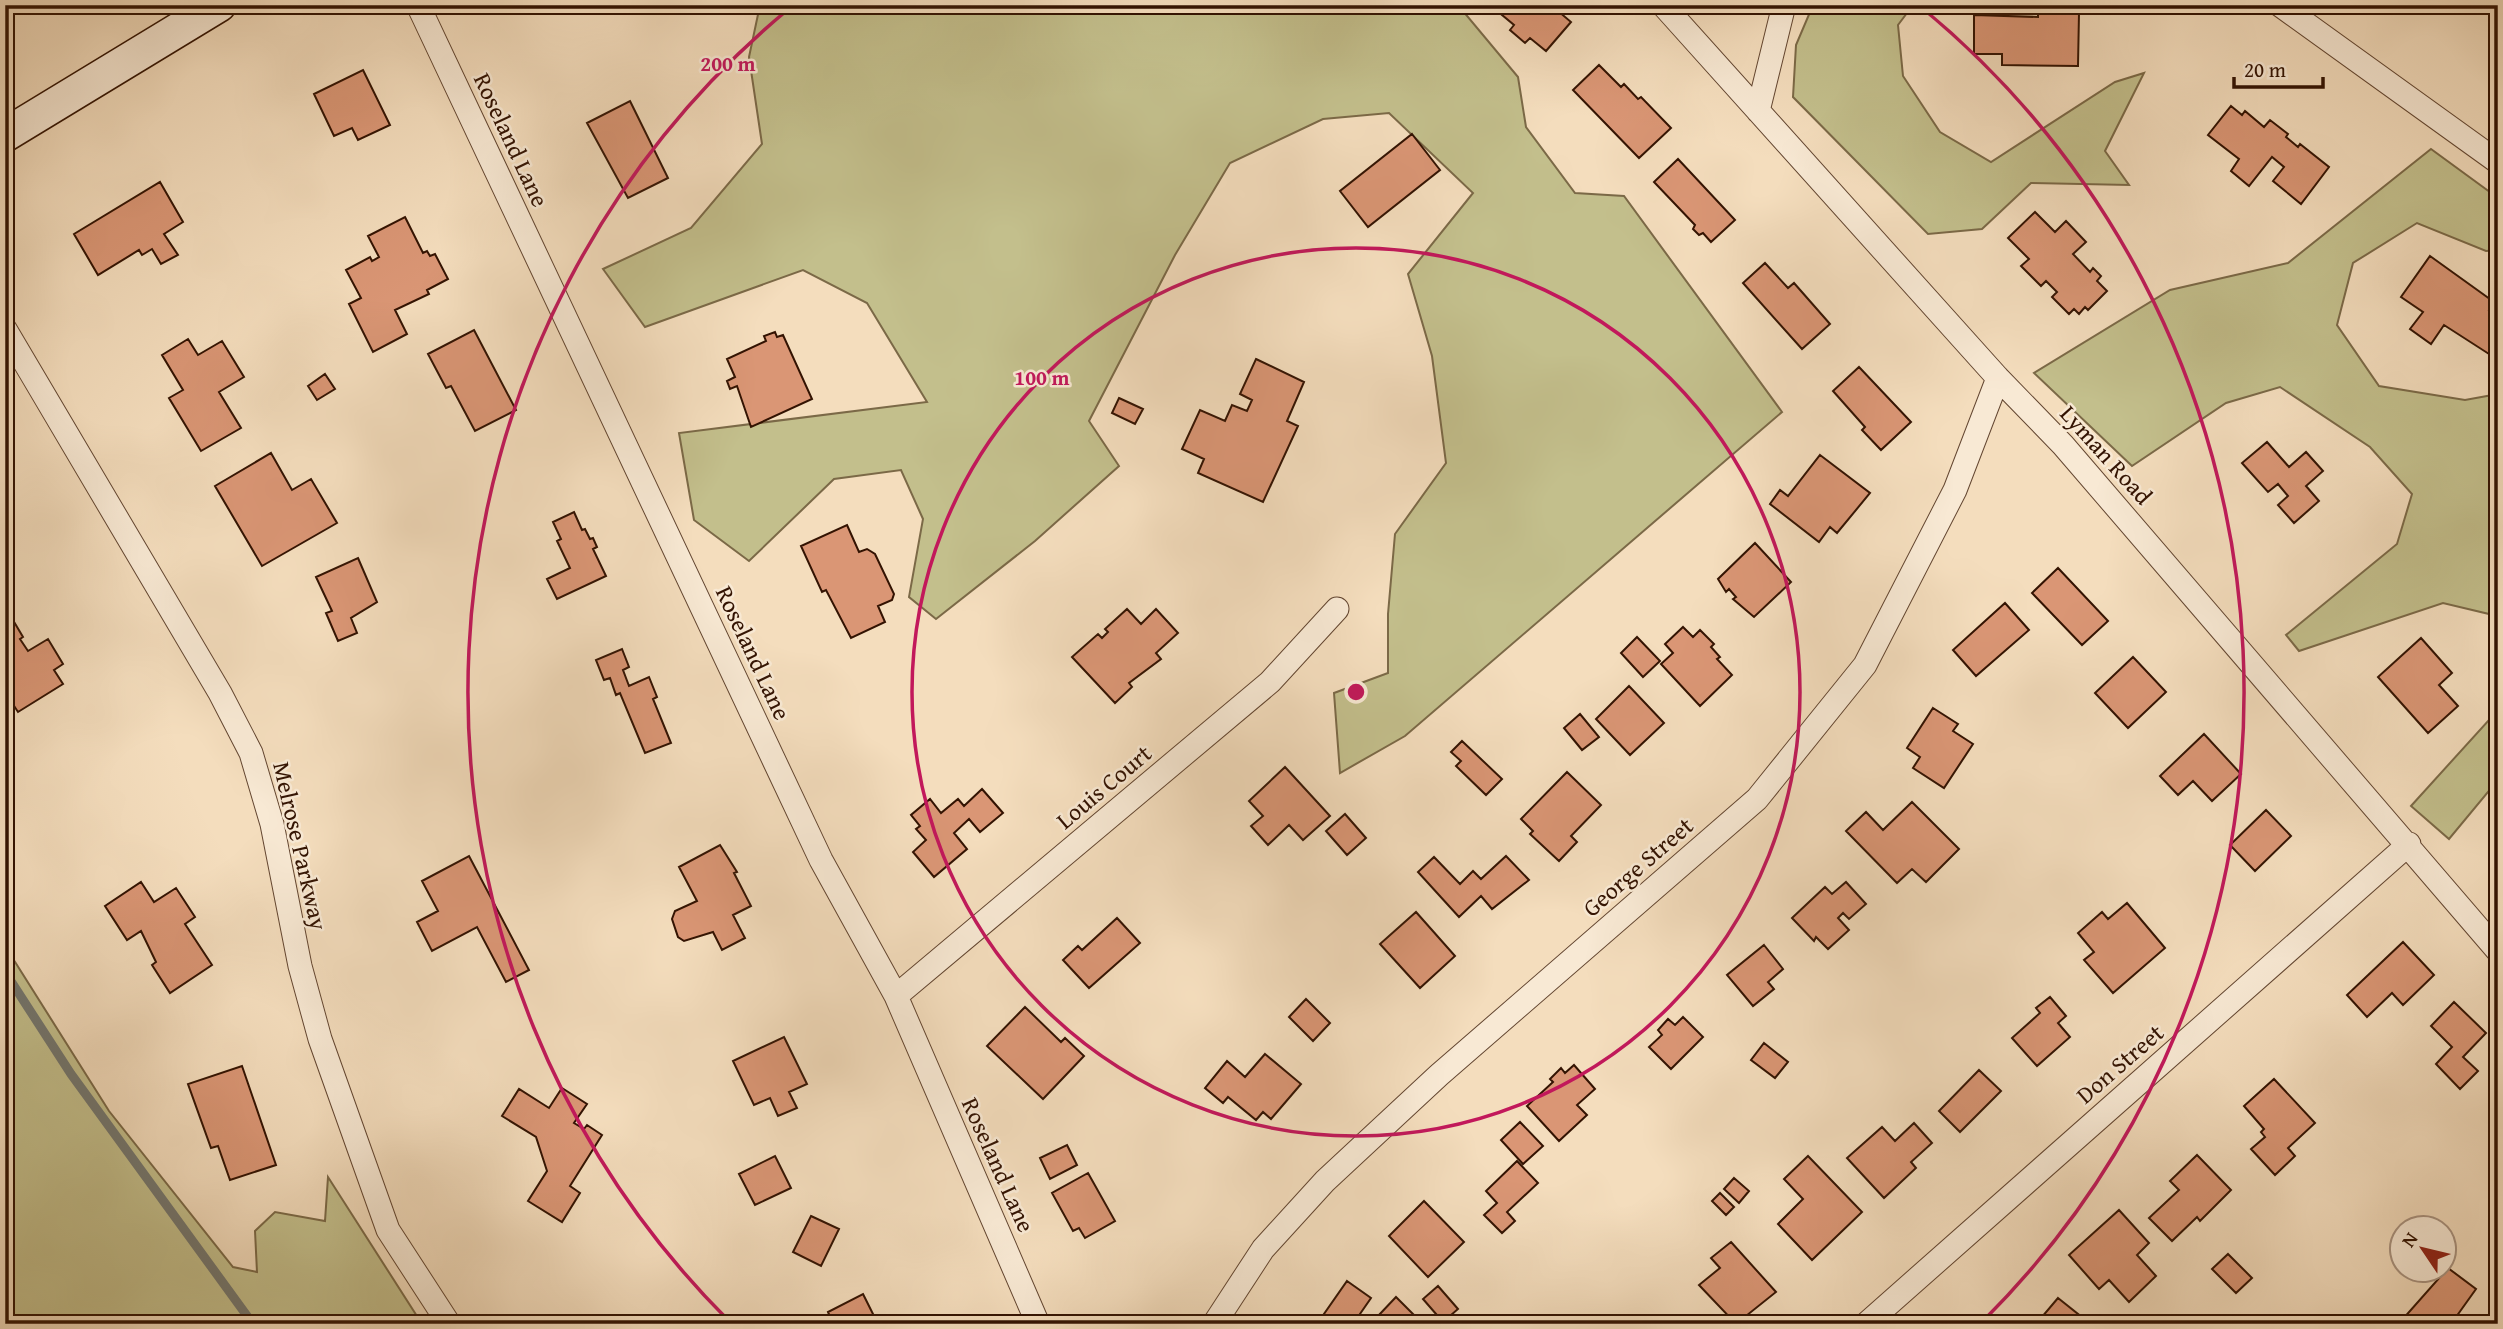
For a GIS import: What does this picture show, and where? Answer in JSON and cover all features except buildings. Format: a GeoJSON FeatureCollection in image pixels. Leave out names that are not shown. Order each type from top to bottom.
{"type":"FeatureCollection","features":[{"type":"Feature","properties":{"kind":"main road"},"geometry":{"type":"LineString","coordinates":[[5,135],[219,5]]}},
{"type":"Feature","properties":{"kind":"street","name":"Roseland Lane"},"geometry":{"type":"LineString","coordinates":[[418,5],[821,860],[896,996],[1038,1324]]}},
{"type":"Feature","properties":{"kind":"street","name":"Lyman Road"},"geometry":{"type":"LineString","coordinates":[[1663,5],[1998,378],[2072,455],[2409,844],[2498,951]]}},
{"type":"Feature","properties":{"kind":"street"},"geometry":{"type":"LineString","coordinates":[[1758,111],[1784,5]]}},
{"type":"Feature","properties":{"kind":"street"},"geometry":{"type":"LineString","coordinates":[[2280,5],[2498,162]]}},
{"type":"Feature","properties":{"kind":"street","name":"Melrose Parkway"},"geometry":{"type":"LineString","coordinates":[[5,329],[220,693],[251,753],[272,824],[300,966],[320,1039],[388,1230],[449,1324]]}},
{"type":"Feature","properties":{"kind":"street","name":"George Street"},"geometry":{"type":"LineString","coordinates":[[1214,1324],[1263,1249],[1325,1181],[1439,1075],[1757,799],[1865,665],[1955,490],[1998,378]]}},
{"type":"Feature","properties":{"kind":"street","name":"Louis Court"},"geometry":{"type":"LineString","coordinates":[[896,996],[1270,681],[1337,609]]}},
{"type":"Feature","properties":{"kind":"street","name":"Don Street"},"geometry":{"type":"LineString","coordinates":[[1866,1324],[2409,844]]}},
{"type":"Feature","properties":{"kind":"shaded area"},"geometry":{"type":"Polygon","coordinates":[[[760,5],[1458,5],[1518,77],[1526,127],[1575,193],[1624,196],[1782,412],[1405,736],[1340,773],[1334,693],[1388,673],[1388,614],[1395,534],[1446,463],[1432,356],[1408,274],[1473,193],[1389,113],[1323,119],[1230,163],[1175,255],[1089,421],[1119,466],[1035,541],[936,619],[909,597],[923,519],[901,470],[834,479],[749,561],[694,520],[679,433],[927,402],[867,303],[803,270],[645,327],[603,269],[691,228],[762,144],[749,57],[760,5]]]}},
{"type":"Feature","properties":{"kind":"shaded area"},"geometry":{"type":"Polygon","coordinates":[[[1813,5],[1913,5],[1898,25],[1903,76],[1940,132],[1991,162],[2115,82],[2144,73],[2105,151],[2129,185],[2031,183],[1982,229],[1928,234],[1793,97],[1796,45],[1813,5]]]}},
{"type":"Feature","properties":{"kind":"shaded area"},"geometry":{"type":"Polygon","coordinates":[[[2431,149],[2498,198],[2498,250],[2486,251],[2417,223],[2353,263],[2337,325],[2379,386],[2465,400],[2498,394],[2498,621],[2493,615],[2443,603],[2299,651],[2286,635],[2397,544],[2412,494],[2370,447],[2280,387],[2226,403],[2132,466],[2034,373],[2170,290],[2288,263],[2431,149]]]}},
{"type":"Feature","properties":{"kind":"shaded area"},"geometry":{"type":"Polygon","coordinates":[[[2498,710],[2498,780],[2449,839],[2411,806],[2498,710]]]}},
{"type":"Feature","properties":{"kind":"shaded area"},"geometry":{"type":"Polygon","coordinates":[[[5,946],[109,1111],[233,1267],[257,1272],[255,1231],[275,1212],[325,1221],[328,1177],[422,1324],[5,1324],[5,946]]]}},
{"type":"Feature","properties":{"kind":"waterway"},"geometry":{"type":"LineString","coordinates":[[5,972],[71,1074],[253,1324]]}}]}
